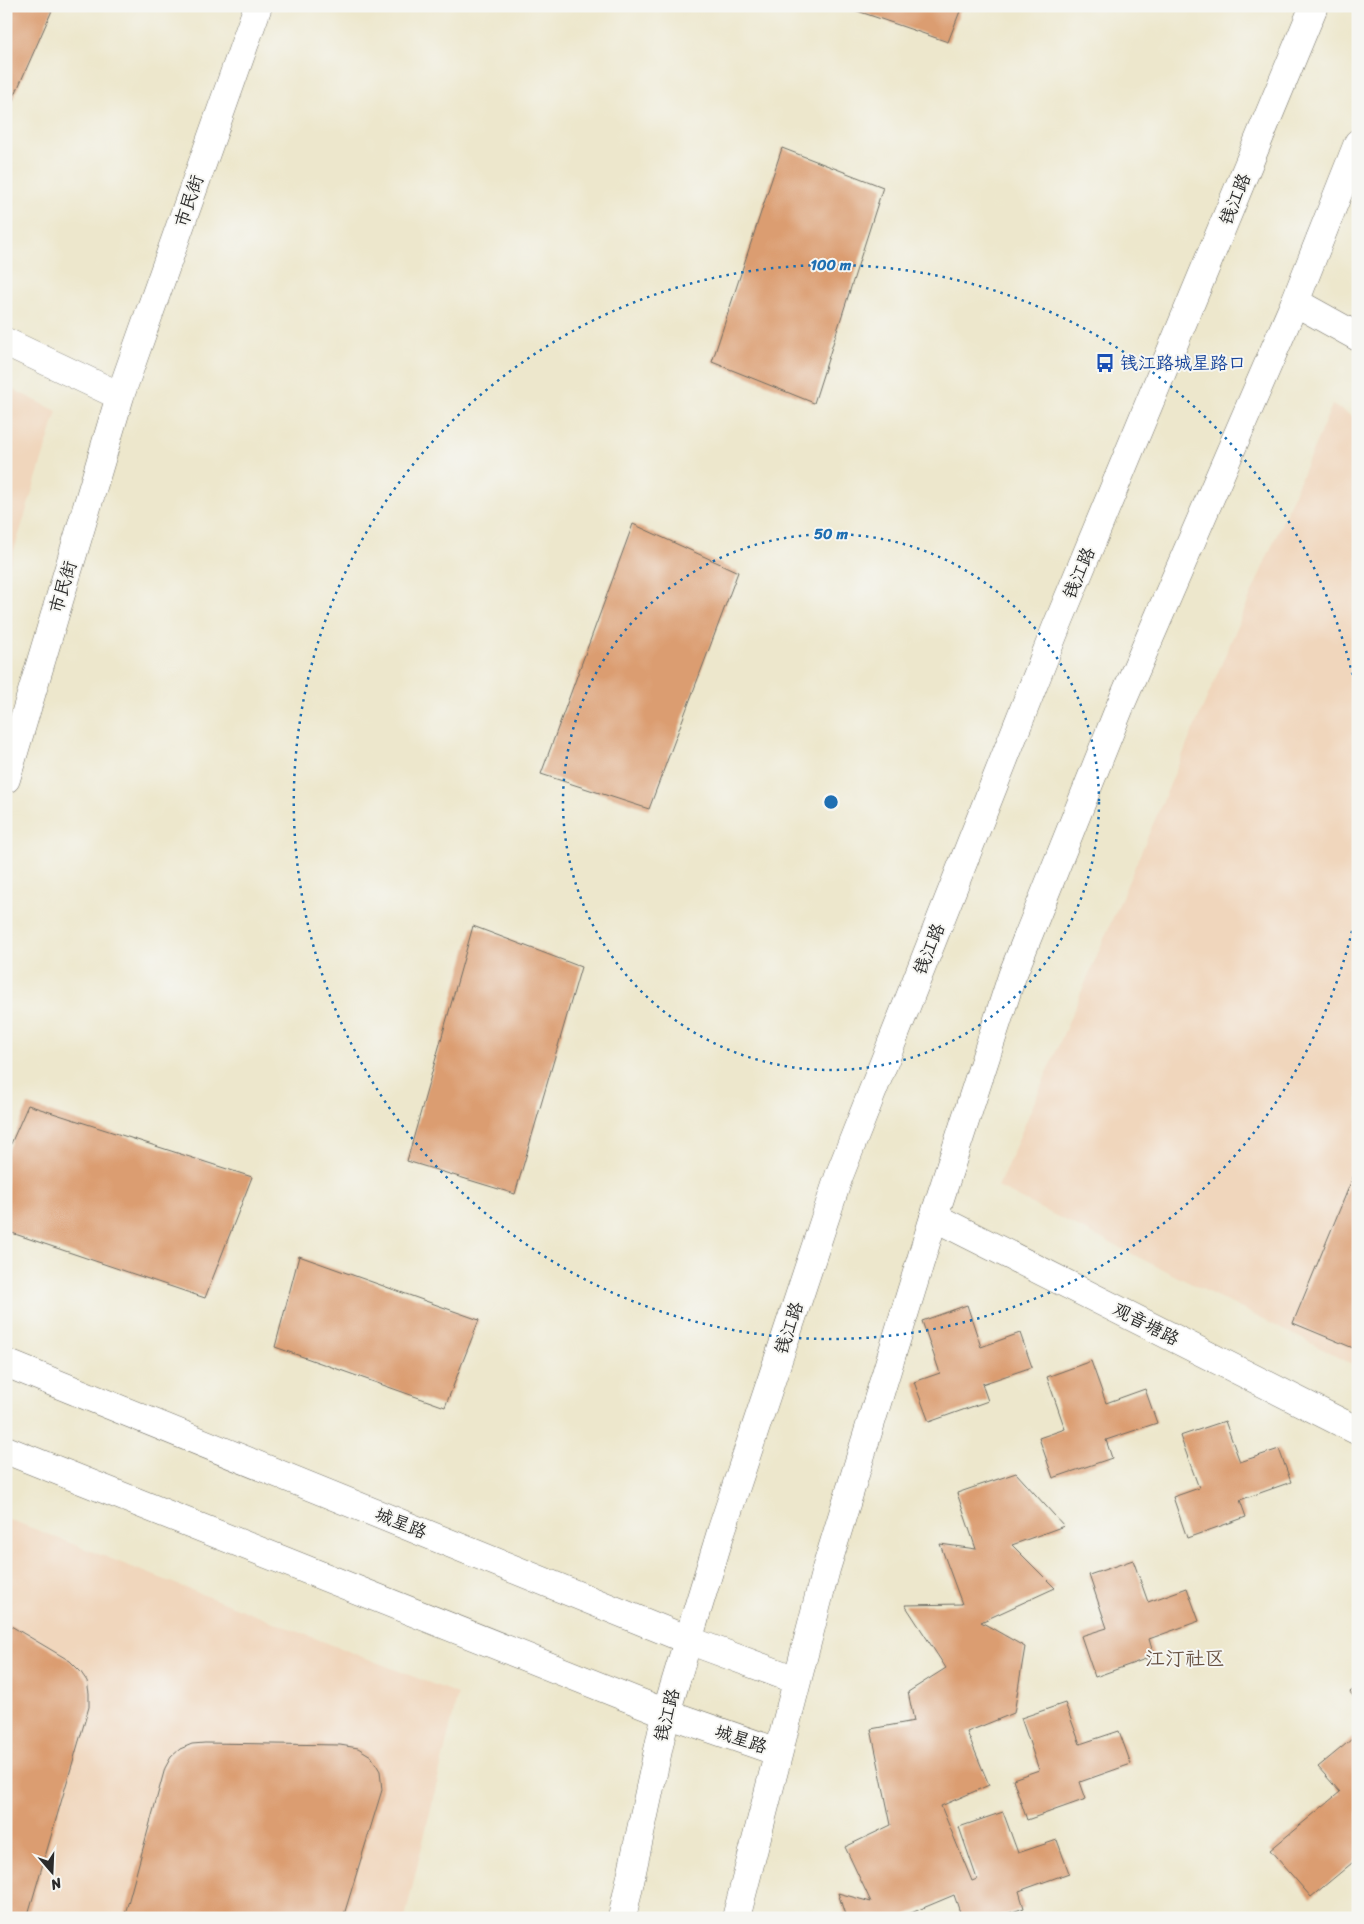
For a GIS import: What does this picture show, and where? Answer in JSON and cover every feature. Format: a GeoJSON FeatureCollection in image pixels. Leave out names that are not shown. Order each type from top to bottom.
{"type":"FeatureCollection","features":[{"type":"Feature","properties":{"kind":"main road","name":"市民街"},"geometry":{"type":"LineString","coordinates":[[6,779],[120,396],[258,6]]}},
{"type":"Feature","properties":{"kind":"main road","name":"钱江路"},"geometry":{"type":"LineString","coordinates":[[622,1918],[666,1713],[839,1176],[1056,628],[1314,6]]}},
{"type":"Feature","properties":{"kind":"main road"},"geometry":{"type":"LineString","coordinates":[[736,1918],[826,1569],[934,1217],[1012,976],[1121,704],[1295,302],[1358,143]]}},
{"type":"Feature","properties":{"kind":"main road"},"geometry":{"type":"LineString","coordinates":[[1295,302],[1358,337]]}},
{"type":"Feature","properties":{"kind":"main road"},"geometry":{"type":"LineString","coordinates":[[6,342],[120,396]]}},
{"type":"Feature","properties":{"kind":"main road","name":"观音塘路"},"geometry":{"type":"LineString","coordinates":[[934,1217],[1358,1431]]}},
{"type":"Feature","properties":{"kind":"main road","name":"城星路"},"geometry":{"type":"LineString","coordinates":[[6,1363],[688,1640],[796,1680]]}},
{"type":"Feature","properties":{"kind":"main road","name":"城星路"},"geometry":{"type":"LineString","coordinates":[[6,1450],[666,1713],[778,1752]]}},
{"type":"Feature","properties":{"kind":"shaded area"},"geometry":{"type":"Polygon","coordinates":[[[6,386],[57,411],[6,577],[6,386]]]}},
{"type":"Feature","properties":{"kind":"shaded area"},"geometry":{"type":"Polygon","coordinates":[[[1332,405],[1358,419],[1358,1367],[998,1187],[1332,405]]]}},
{"type":"Feature","properties":{"kind":"shaded area"},"geometry":{"type":"Polygon","coordinates":[[[6,1518],[458,1694],[405,1918],[6,1918],[6,1518]]]}},
{"type":"Feature","properties":{"kind":"building"},"geometry":{"type":"Polygon","coordinates":[[[6,6],[54,6],[6,115],[6,6]]]}},
{"type":"Feature","properties":{"kind":"building"},"geometry":{"type":"Polygon","coordinates":[[[843,6],[962,6],[948,42],[843,6]]]}},
{"type":"Feature","properties":{"kind":"building"},"geometry":{"type":"Polygon","coordinates":[[[782,148],[883,187],[814,403],[712,362],[782,148]]]}},
{"type":"Feature","properties":{"kind":"building"},"geometry":{"type":"Polygon","coordinates":[[[633,524],[738,572],[649,809],[541,774],[633,524]]]}},
{"type":"Feature","properties":{"kind":"building"},"geometry":{"type":"Polygon","coordinates":[[[473,926],[581,967],[515,1194],[407,1161],[473,926]]]}},
{"type":"Feature","properties":{"kind":"building"},"geometry":{"type":"Polygon","coordinates":[[[28,1105],[252,1177],[205,1298],[6,1231],[6,1155],[28,1105]]]}},
{"type":"Feature","properties":{"kind":"building"},"geometry":{"type":"Polygon","coordinates":[[[1358,1165],[1358,1350],[1293,1323],[1358,1165]]]}},
{"type":"Feature","properties":{"kind":"building"},"geometry":{"type":"Polygon","coordinates":[[[299,1256],[479,1320],[445,1407],[275,1347],[299,1256]]]}},
{"type":"Feature","properties":{"kind":"building"},"geometry":{"type":"Polygon","coordinates":[[[967,1305],[981,1347],[1020,1333],[1032,1367],[982,1384],[988,1401],[929,1422],[914,1382],[940,1373],[922,1321],[967,1305]]]}},
{"type":"Feature","properties":{"kind":"building"},"geometry":{"type":"Polygon","coordinates":[[[1091,1361],[1106,1403],[1145,1389],[1157,1423],[1106,1440],[1112,1458],[1053,1478],[1039,1438],[1065,1429],[1047,1377],[1091,1361]]]}},
{"type":"Feature","properties":{"kind":"building"},"geometry":{"type":"Polygon","coordinates":[[[1225,1421],[1240,1462],[1279,1449],[1291,1482],[1240,1500],[1246,1517],[1187,1538],[1173,1497],[1199,1488],[1180,1436],[1225,1421]]]}},
{"type":"Feature","properties":{"kind":"building"},"geometry":{"type":"Polygon","coordinates":[[[1016,1473],[1064,1526],[1012,1545],[1055,1588],[981,1622],[1025,1647],[1014,1713],[967,1732],[989,1785],[941,1806],[972,1881],[977,1879],[959,1827],[1003,1812],[1018,1853],[1057,1840],[1069,1873],[1019,1891],[1024,1908],[995,1918],[962,1918],[954,1895],[904,1916],[906,1918],[846,1918],[838,1893],[871,1902],[845,1847],[891,1825],[871,1729],[914,1721],[908,1692],[946,1668],[905,1605],[962,1604],[940,1544],[976,1549],[957,1493],[1016,1473]]]}},
{"type":"Feature","properties":{"kind":"building"},"geometry":{"type":"Polygon","coordinates":[[[1133,1560],[1148,1602],[1187,1588],[1199,1621],[1149,1639],[1154,1656],[1095,1677],[1081,1636],[1107,1628],[1089,1575],[1133,1560]]]}},
{"type":"Feature","properties":{"kind":"building"},"geometry":{"type":"Polygon","coordinates":[[[6,1623],[70,1661],[87,1681],[89,1693],[89,1707],[27,1918],[6,1918],[6,1623]]]}},
{"type":"Feature","properties":{"kind":"building"},"geometry":{"type":"Polygon","coordinates":[[[1358,1686],[1358,1703],[1350,1692],[1358,1686]]]}},
{"type":"Feature","properties":{"kind":"building"},"geometry":{"type":"Polygon","coordinates":[[[1065,1703],[1080,1744],[1119,1731],[1131,1764],[1080,1782],[1086,1799],[1027,1820],[1013,1779],[1039,1770],[1021,1718],[1065,1703]]]}},
{"type":"Feature","properties":{"kind":"building"},"geometry":{"type":"Polygon","coordinates":[[[1358,1737],[1358,1858],[1311,1897],[1270,1850],[1340,1792],[1318,1767],[1352,1739],[1358,1737]]]}},
{"type":"Feature","properties":{"kind":"building"},"geometry":{"type":"Polygon","coordinates":[[[192,1744],[340,1745],[358,1748],[371,1756],[380,1771],[382,1790],[343,1918],[124,1918],[165,1768],[171,1757],[180,1749],[192,1744]]]}},
{"type":"Feature","properties":{"kind":"place","name":"钱江路城星路口"},"geometry":{"type":"Point","coordinates":[1105,363]}},
{"type":"Feature","properties":{"kind":"district","name":"江汀社区"},"geometry":{"type":"Point","coordinates":[1185,1658]}}]}
